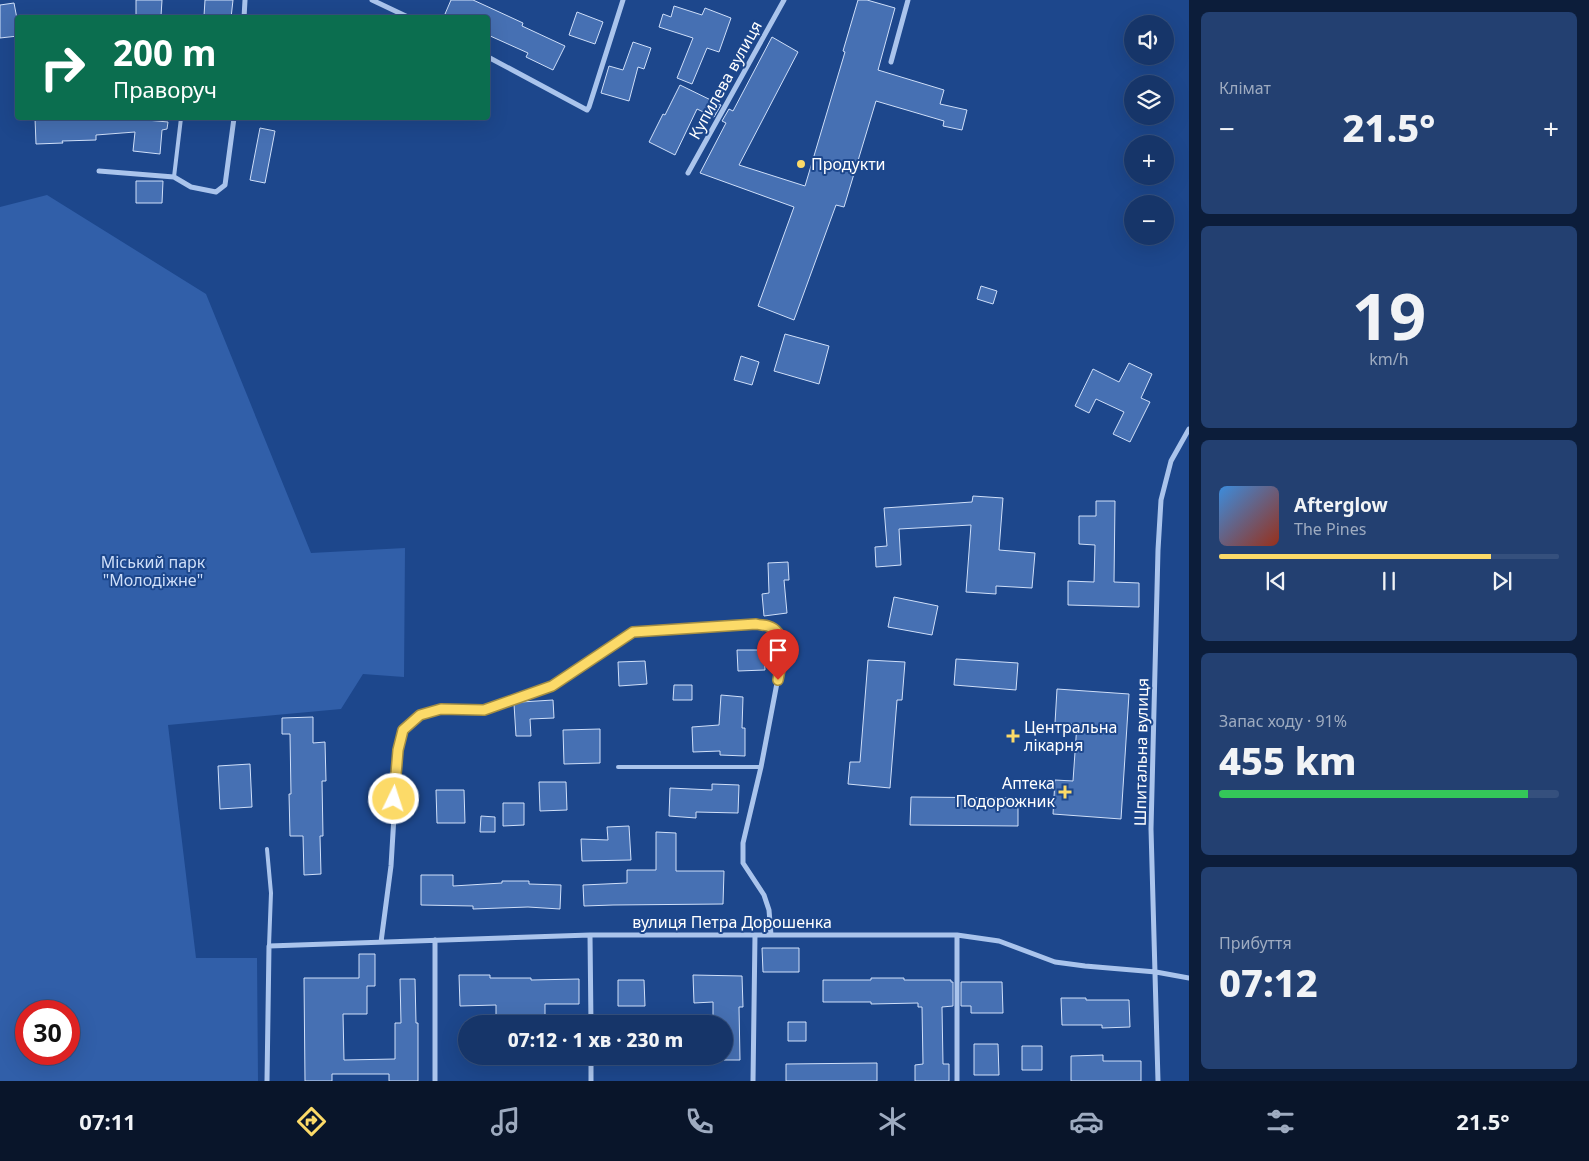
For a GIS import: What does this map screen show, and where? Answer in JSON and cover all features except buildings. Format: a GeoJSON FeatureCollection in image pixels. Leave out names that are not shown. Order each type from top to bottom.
{"type":"FeatureCollection","features":[{"type":"Feature","properties":{"kind":"street"},"geometry":{"type":"LineString","coordinates":[[244,15],[245,0]]}},
{"type":"Feature","properties":{"kind":"street"},"geometry":{"type":"LineString","coordinates":[[372,0],[404,15]]}},
{"type":"Feature","properties":{"kind":"street"},"geometry":{"type":"LineString","coordinates":[[490,58],[587,110],[623,0]]}},
{"type":"Feature","properties":{"kind":"street","name":"Купилева вулиця"},"geometry":{"type":"LineString","coordinates":[[688,173],[784,0]]}},
{"type":"Feature","properties":{"kind":"street"},"geometry":{"type":"LineString","coordinates":[[891,62],[908,0]]}},
{"type":"Feature","properties":{"kind":"street"},"geometry":{"type":"LineString","coordinates":[[99,171],[174,177],[191,187],[216,192],[225,185],[234,120]]}},
{"type":"Feature","properties":{"kind":"street","name":"Шпитальна вулиця"},"geometry":{"type":"LineString","coordinates":[[1158,1081],[1152,829],[1158,550],[1162,500],[1167,476],[1171,461],[1189,429]]}},
{"type":"Feature","properties":{"kind":"street"},"geometry":{"type":"LineString","coordinates":[[381,942],[391,866],[398,750],[403,730],[420,715],[441,709],[484,710],[552,686],[633,632],[756,624],[770,626],[778,632],[783,644],[761,767],[743,843],[743,863],[764,895],[769,910],[771,935]]}},
{"type":"Feature","properties":{"kind":"street"},"geometry":{"type":"LineString","coordinates":[[590,935],[591,1015]]}},
{"type":"Feature","properties":{"kind":"street","name":"вулиця Петра Дорошенка"},"geometry":{"type":"LineString","coordinates":[[269,946],[590,935],[958,935],[999,941],[1055,962],[1156,972],[1189,978]]}},
{"type":"Feature","properties":{"kind":"street"},"geometry":{"type":"LineString","coordinates":[[753,1081],[755,935]]}},
{"type":"Feature","properties":{"kind":"street"},"geometry":{"type":"LineString","coordinates":[[958,935],[958,1081]]}},
{"type":"Feature","properties":{"kind":"street"},"geometry":{"type":"LineString","coordinates":[[435,940],[435,1081]]}},
{"type":"Feature","properties":{"kind":"street"},"geometry":{"type":"LineString","coordinates":[[267,1081],[269,946]]}},
{"type":"Feature","properties":{"kind":"street"},"geometry":{"type":"LineString","coordinates":[[591,1065],[591,1081]]}},
{"type":"Feature","properties":{"kind":"lane"},"geometry":{"type":"LineString","coordinates":[[174,177],[182,120]]}},
{"type":"Feature","properties":{"kind":"lane"},"geometry":{"type":"LineString","coordinates":[[618,767],[761,767]]}},
{"type":"Feature","properties":{"kind":"lane"},"geometry":{"type":"LineString","coordinates":[[267,849],[271,893],[269,946]]}},
{"type":"Feature","properties":{"kind":"green space","name":"Міський парк \"Молодіжне\""},"geometry":{"type":"Polygon","coordinates":[[[47,195],[206,294],[311,553],[405,548],[404,677],[363,674],[341,709],[168,725],[196,958],[257,958],[258,1081],[0,1081],[0,207],[47,195]]]}},
{"type":"Feature","properties":{"kind":"place","name":"Продукти"},"geometry":{"type":"Point","coordinates":[801,164]}},
{"type":"Feature","properties":{"kind":"place","name":"Центральна лікарня"},"geometry":{"type":"Point","coordinates":[1013,736]}},
{"type":"Feature","properties":{"kind":"place","name":"Аптека Подорожник"},"geometry":{"type":"Point","coordinates":[1065,792]}},
{"type":"Feature","properties":{"kind":"route"},"geometry":{"type":"LineString","coordinates":[[394,799],[398,750],[403,730],[420,715],[441,709],[484,710],[552,686],[633,632],[756,624],[770,626],[778,632],[783,644],[778,680]]}}]}
